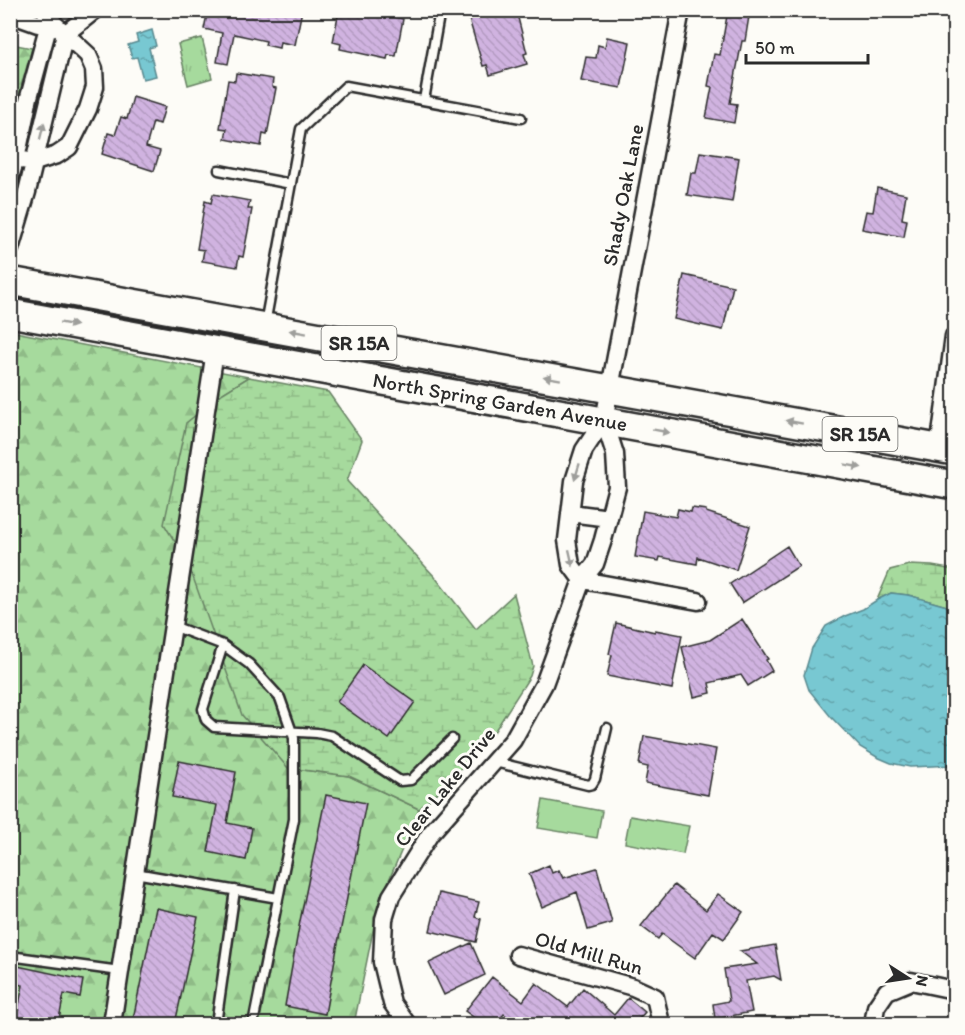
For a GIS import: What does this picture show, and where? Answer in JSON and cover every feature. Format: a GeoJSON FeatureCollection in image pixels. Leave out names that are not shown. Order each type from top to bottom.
{"type":"FeatureCollection","features":[{"type":"Feature","properties":{"kind":"highway","name":"North Spring Garden Avenue"},"geometry":{"type":"LineString","coordinates":[[10,281],[947,450]]}},
{"type":"Feature","properties":{"kind":"highway"},"geometry":{"type":"LineString","coordinates":[[10,292],[39,286]]}},
{"type":"Feature","properties":{"kind":"highway","name":"North Spring Garden Avenue"},"geometry":{"type":"LineString","coordinates":[[10,313],[954,485]]}},
{"type":"Feature","properties":{"kind":"street"},"geometry":{"type":"LineString","coordinates":[[10,249],[35,162],[65,34],[95,10]]}},
{"type":"Feature","properties":{"kind":"street","name":"Shady Oak Lane"},"geometry":{"type":"LineString","coordinates":[[610,388],[681,10]]}},
{"type":"Feature","properties":{"kind":"street"},"geometry":{"type":"LineString","coordinates":[[10,14],[38,24],[50,14]]}},
{"type":"Feature","properties":{"kind":"street"},"geometry":{"type":"LineString","coordinates":[[16,159],[35,162],[57,155],[69,147],[88,109],[95,87],[94,69],[88,55],[65,34],[50,14]]}},
{"type":"Feature","properties":{"kind":"street"},"geometry":{"type":"LineString","coordinates":[[10,177],[50,14]]}},
{"type":"Feature","properties":{"kind":"street"},"geometry":{"type":"LineString","coordinates":[[947,450],[954,336]]}},
{"type":"Feature","properties":{"kind":"street"},"geometry":{"type":"LineString","coordinates":[[112,1024],[215,351]]}},
{"type":"Feature","properties":{"kind":"street","name":"Clear Lake Drive"},"geometry":{"type":"LineString","coordinates":[[582,580],[571,565],[567,540],[574,481],[584,450],[604,420],[610,388]]}},
{"type":"Feature","properties":{"kind":"street","name":"Clear Lake Drive"},"geometry":{"type":"LineString","coordinates":[[407,1024],[392,1003],[382,962],[384,919],[391,896],[430,834],[513,740],[544,684],[582,580],[595,564],[617,487],[615,454],[604,420]]}},
{"type":"Feature","properties":{"kind":"street"},"geometry":{"type":"LineString","coordinates":[[570,513],[609,518]]}},
{"type":"Feature","properties":{"kind":"street"},"geometry":{"type":"LineString","coordinates":[[582,580],[698,602]]}},
{"type":"Feature","properties":{"kind":"street","name":"Old Mill Run"},"geometry":{"type":"LineString","coordinates":[[518,955],[633,987],[655,997],[660,1018],[659,1024]]}},
{"type":"Feature","properties":{"kind":"street"},"geometry":{"type":"LineString","coordinates":[[873,1024],[876,1007],[887,991],[911,981],[954,990]]}},
{"type":"Feature","properties":{"kind":"lane"},"geometry":{"type":"LineString","coordinates":[[424,100],[440,10]]}},
{"type":"Feature","properties":{"kind":"lane"},"geometry":{"type":"LineString","coordinates":[[265,326],[301,129],[346,86],[521,118]]}},
{"type":"Feature","properties":{"kind":"lane"},"geometry":{"type":"LineString","coordinates":[[219,170],[291,184]]}},
{"type":"Feature","properties":{"kind":"lane"},"geometry":{"type":"LineString","coordinates":[[173,626],[224,645],[249,664],[280,698],[294,738],[294,819],[253,1024]]}},
{"type":"Feature","properties":{"kind":"lane"},"geometry":{"type":"LineString","coordinates":[[224,645],[203,709],[206,720],[214,727],[332,736],[400,781],[411,780],[452,739]]}},
{"type":"Feature","properties":{"kind":"lane"},"geometry":{"type":"LineString","coordinates":[[495,762],[588,785],[592,784],[607,728]]}},
{"type":"Feature","properties":{"kind":"lane"},"geometry":{"type":"LineString","coordinates":[[135,873],[278,897]]}},
{"type":"Feature","properties":{"kind":"lane"},"geometry":{"type":"LineString","coordinates":[[216,1024],[235,890]]}},
{"type":"Feature","properties":{"kind":"lane"},"geometry":{"type":"LineString","coordinates":[[10,956],[120,971]]}},
{"type":"Feature","properties":{"kind":"green space"},"geometry":{"type":"Polygon","coordinates":[[[202,38],[212,78],[188,85],[178,44],[202,38]]]}},
{"type":"Feature","properties":{"kind":"green space"},"geometry":{"type":"Polygon","coordinates":[[[11,44],[32,48],[19,95],[11,140],[11,44]]]}},
{"type":"Feature","properties":{"kind":"green space"},"geometry":{"type":"Polygon","coordinates":[[[10,331],[249,377],[223,393],[188,563],[288,768],[349,776],[419,809],[378,906],[354,1024],[11,1024],[10,331]]]}},
{"type":"Feature","properties":{"kind":"green space"},"geometry":{"type":"Polygon","coordinates":[[[249,377],[328,392],[362,440],[347,481],[435,577],[476,629],[514,594],[533,666],[530,676],[494,732],[443,788],[419,809],[349,776],[288,768],[242,715],[188,563],[164,524],[186,423],[223,393],[249,377]]]}},
{"type":"Feature","properties":{"kind":"green space"},"geometry":{"type":"Polygon","coordinates":[[[909,565],[954,570],[954,608],[908,595],[891,593],[877,600],[890,570],[909,565]]]}},
{"type":"Feature","properties":{"kind":"green space"},"geometry":{"type":"Polygon","coordinates":[[[543,800],[602,811],[597,838],[538,828],[543,800]]]}},
{"type":"Feature","properties":{"kind":"green space"},"geometry":{"type":"Polygon","coordinates":[[[630,816],[689,826],[683,854],[625,843],[630,816]]]}},
{"type":"Feature","properties":{"kind":"water"},"geometry":{"type":"Polygon","coordinates":[[[152,30],[156,46],[149,48],[156,76],[143,79],[137,57],[132,58],[128,45],[138,42],[136,35],[152,30]]]}},
{"type":"Feature","properties":{"kind":"water"},"geometry":{"type":"Polygon","coordinates":[[[891,593],[908,595],[954,608],[954,765],[910,767],[877,757],[860,747],[809,690],[804,675],[812,648],[826,626],[891,593]]]}},
{"type":"Feature","properties":{"kind":"building"},"geometry":{"type":"Polygon","coordinates":[[[208,10],[302,10],[295,45],[280,42],[279,48],[265,45],[266,41],[234,34],[228,64],[217,62],[222,33],[204,29],[208,10]]]}},
{"type":"Feature","properties":{"kind":"building"},"geometry":{"type":"Polygon","coordinates":[[[339,10],[381,10],[396,13],[395,17],[403,19],[396,56],[388,55],[387,59],[340,49],[341,44],[333,42],[339,10]]]}},
{"type":"Feature","properties":{"kind":"building"},"geometry":{"type":"Polygon","coordinates":[[[470,10],[516,10],[527,53],[524,54],[527,64],[490,75],[487,65],[483,66],[469,19],[472,18],[470,10]]]}},
{"type":"Feature","properties":{"kind":"building"},"geometry":{"type":"Polygon","coordinates":[[[728,10],[750,10],[730,103],[737,104],[734,123],[706,118],[712,87],[708,86],[714,54],[720,55],[728,10]]]}},
{"type":"Feature","properties":{"kind":"building"},"geometry":{"type":"Polygon","coordinates":[[[607,37],[630,42],[621,88],[581,81],[586,57],[596,58],[598,45],[605,47],[607,37]]]}},
{"type":"Feature","properties":{"kind":"building"},"geometry":{"type":"Polygon","coordinates":[[[236,73],[273,79],[272,87],[276,88],[267,135],[263,134],[261,146],[225,139],[227,129],[220,128],[228,80],[235,81],[236,73]]]}},
{"type":"Feature","properties":{"kind":"building"},"geometry":{"type":"Polygon","coordinates":[[[133,97],[165,107],[160,124],[153,122],[146,147],[160,151],[154,171],[102,154],[108,133],[115,135],[121,117],[127,119],[133,97]]]}},
{"type":"Feature","properties":{"kind":"building"},"geometry":{"type":"Polygon","coordinates":[[[700,152],[739,158],[732,202],[687,195],[691,173],[696,173],[700,152]]]}},
{"type":"Feature","properties":{"kind":"building"},"geometry":{"type":"Polygon","coordinates":[[[877,188],[906,194],[902,219],[907,220],[904,237],[862,229],[866,211],[873,212],[877,188]]]}},
{"type":"Feature","properties":{"kind":"building"},"geometry":{"type":"Polygon","coordinates":[[[213,194],[250,201],[248,209],[252,209],[243,257],[239,256],[237,267],[202,261],[204,250],[197,249],[205,201],[211,203],[213,194]]]}},
{"type":"Feature","properties":{"kind":"building"},"geometry":{"type":"Polygon","coordinates":[[[684,275],[733,286],[723,330],[674,319],[684,275]]]}},
{"type":"Feature","properties":{"kind":"building"},"geometry":{"type":"Polygon","coordinates":[[[692,508],[706,510],[706,512],[750,526],[736,570],[698,557],[697,564],[660,557],[659,561],[635,557],[643,511],[676,517],[678,509],[691,512],[692,508]]]}},
{"type":"Feature","properties":{"kind":"building"},"geometry":{"type":"Polygon","coordinates":[[[787,546],[799,566],[742,603],[730,584],[787,546]]]}},
{"type":"Feature","properties":{"kind":"building"},"geometry":{"type":"Polygon","coordinates":[[[742,619],[768,659],[766,660],[772,671],[748,686],[741,675],[709,683],[711,693],[694,697],[682,647],[710,640],[742,619]]]}},
{"type":"Feature","properties":{"kind":"building"},"geometry":{"type":"Polygon","coordinates":[[[616,623],[655,632],[655,630],[682,635],[672,689],[607,676],[616,623]]]}},
{"type":"Feature","properties":{"kind":"building"},"geometry":{"type":"Polygon","coordinates":[[[363,665],[415,702],[389,739],[337,702],[363,665]]]}},
{"type":"Feature","properties":{"kind":"building"},"geometry":{"type":"Polygon","coordinates":[[[644,736],[716,749],[708,795],[645,783],[648,767],[639,765],[644,736]]]}},
{"type":"Feature","properties":{"kind":"building"},"geometry":{"type":"Polygon","coordinates":[[[179,761],[236,772],[227,823],[252,828],[246,860],[208,852],[217,805],[172,797],[179,761]]]}},
{"type":"Feature","properties":{"kind":"building"},"geometry":{"type":"Polygon","coordinates":[[[326,795],[366,803],[325,1014],[285,1006],[326,795]]]}},
{"type":"Feature","properties":{"kind":"building"},"geometry":{"type":"Polygon","coordinates":[[[549,865],[552,873],[559,870],[563,878],[597,868],[612,923],[588,930],[577,892],[542,907],[529,874],[549,865]]]}},
{"type":"Feature","properties":{"kind":"building"},"geometry":{"type":"Polygon","coordinates":[[[674,885],[706,910],[718,894],[743,912],[724,939],[713,932],[695,958],[662,934],[658,939],[641,926],[674,885]]]}},
{"type":"Feature","properties":{"kind":"building"},"geometry":{"type":"Polygon","coordinates":[[[439,893],[479,902],[475,917],[481,919],[476,942],[430,931],[439,893]]]}},
{"type":"Feature","properties":{"kind":"building"},"geometry":{"type":"Polygon","coordinates":[[[156,908],[198,917],[175,1024],[132,1024],[156,908]]]}},
{"type":"Feature","properties":{"kind":"building"},"geometry":{"type":"Polygon","coordinates":[[[471,943],[485,975],[444,995],[429,963],[471,943]]]}},
{"type":"Feature","properties":{"kind":"building"},"geometry":{"type":"Polygon","coordinates":[[[775,945],[781,980],[774,976],[746,981],[752,1012],[715,1019],[713,1004],[729,1001],[724,969],[757,964],[740,951],[775,945]]]}},
{"type":"Feature","properties":{"kind":"building"},"geometry":{"type":"Polygon","coordinates":[[[13,965],[83,980],[80,997],[64,994],[58,1024],[15,1024],[23,985],[10,983],[13,965]]]}},
{"type":"Feature","properties":{"kind":"building"},"geometry":{"type":"Polygon","coordinates":[[[492,977],[523,1001],[536,983],[568,1007],[583,988],[614,1015],[628,998],[645,1012],[635,1024],[517,1024],[504,1014],[496,1024],[483,1024],[465,1011],[492,977]]]}}]}
